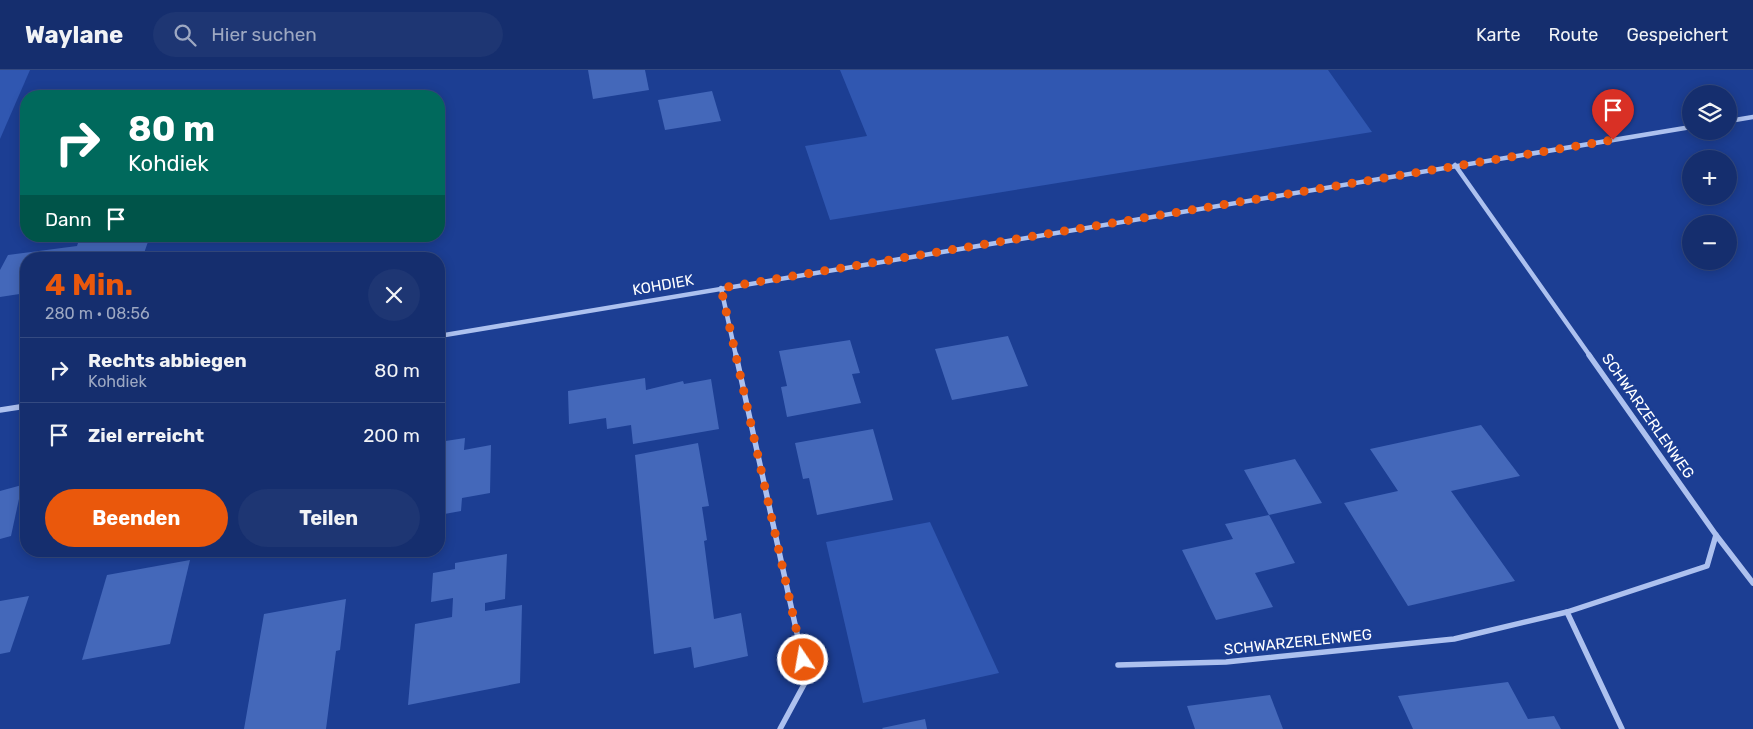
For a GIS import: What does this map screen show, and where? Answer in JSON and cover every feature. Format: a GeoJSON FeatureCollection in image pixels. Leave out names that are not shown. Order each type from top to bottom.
{"type":"FeatureCollection","features":[{"type":"Feature","properties":{"kind":"street"},"geometry":{"type":"LineString","coordinates":[[1737,119],[1753,116]]}},
{"type":"Feature","properties":{"kind":"street","name":"KOHDIEK"},"geometry":{"type":"LineString","coordinates":[[445,335],[1682,128]]}},
{"type":"Feature","properties":{"kind":"street","name":"SCHWARZERLENWEG"},"geometry":{"type":"LineString","coordinates":[[1118,666],[1226,662],[1454,639],[1567,612],[1707,566],[1716,534],[1455,165]]}},
{"type":"Feature","properties":{"kind":"street"},"geometry":{"type":"LineString","coordinates":[[721,288],[807,679],[780,729]]}},
{"type":"Feature","properties":{"kind":"street"},"geometry":{"type":"LineString","coordinates":[[0,410],[20,407]]}},
{"type":"Feature","properties":{"kind":"street"},"geometry":{"type":"LineString","coordinates":[[1716,534],[1753,583]]}},
{"type":"Feature","properties":{"kind":"street"},"geometry":{"type":"LineString","coordinates":[[1567,612],[1622,729]]}},
{"type":"Feature","properties":{"kind":"shaded area"},"geometry":{"type":"Polygon","coordinates":[[[0,70],[30,70],[20,90],[0,139],[0,70]]]}},
{"type":"Feature","properties":{"kind":"shaded area"},"geometry":{"type":"Polygon","coordinates":[[[840,70],[1328,70],[1372,132],[830,220],[805,146],[867,136],[840,70]]]}},
{"type":"Feature","properties":{"kind":"shaded area"},"geometry":{"type":"Polygon","coordinates":[[[930,522],[999,673],[863,703],[826,542],[930,522]]]}},
{"type":"Feature","properties":{"kind":"building"},"geometry":{"type":"Polygon","coordinates":[[[588,70],[645,70],[649,90],[593,99],[588,70]]]}},
{"type":"Feature","properties":{"kind":"building"},"geometry":{"type":"Polygon","coordinates":[[[712,91],[721,121],[665,130],[658,100],[712,91]]]}},
{"type":"Feature","properties":{"kind":"building"},"geometry":{"type":"Polygon","coordinates":[[[78,242],[148,242],[144,252],[31,252],[77,246],[78,242]]]}},
{"type":"Feature","properties":{"kind":"building"},"geometry":{"type":"Polygon","coordinates":[[[20,253],[20,294],[0,297],[0,270],[8,255],[20,253]]]}},
{"type":"Feature","properties":{"kind":"building"},"geometry":{"type":"Polygon","coordinates":[[[1008,336],[1028,386],[952,400],[935,349],[1008,336]]]}},
{"type":"Feature","properties":{"kind":"building"},"geometry":{"type":"Polygon","coordinates":[[[850,340],[860,373],[852,374],[861,403],[787,417],[781,387],[787,386],[779,351],[850,340]]]}},
{"type":"Feature","properties":{"kind":"building"},"geometry":{"type":"Polygon","coordinates":[[[645,378],[646,390],[683,381],[684,384],[711,379],[719,429],[633,444],[631,425],[607,429],[606,418],[569,424],[568,391],[645,378]]]}},
{"type":"Feature","properties":{"kind":"building"},"geometry":{"type":"Polygon","coordinates":[[[1481,425],[1520,476],[1451,491],[1515,581],[1408,606],[1344,503],[1398,491],[1370,449],[1481,425]]]}},
{"type":"Feature","properties":{"kind":"building"},"geometry":{"type":"Polygon","coordinates":[[[873,429],[893,500],[817,515],[809,478],[803,479],[795,443],[873,429]]]}},
{"type":"Feature","properties":{"kind":"building"},"geometry":{"type":"Polygon","coordinates":[[[465,438],[464,450],[491,445],[490,493],[462,498],[461,511],[445,514],[445,441],[465,438]]]}},
{"type":"Feature","properties":{"kind":"building"},"geometry":{"type":"Polygon","coordinates":[[[698,443],[709,506],[702,507],[707,540],[704,541],[714,619],[741,613],[748,656],[694,668],[691,647],[654,654],[635,455],[698,443]]]}},
{"type":"Feature","properties":{"kind":"building"},"geometry":{"type":"Polygon","coordinates":[[[1295,459],[1322,503],[1269,515],[1244,470],[1295,459]]]}},
{"type":"Feature","properties":{"kind":"building"},"geometry":{"type":"Polygon","coordinates":[[[20,486],[20,494],[11,536],[0,539],[0,491],[20,486]]]}},
{"type":"Feature","properties":{"kind":"building"},"geometry":{"type":"Polygon","coordinates":[[[1269,515],[1295,563],[1255,573],[1273,607],[1216,620],[1182,550],[1233,539],[1225,524],[1269,515]]]}},
{"type":"Feature","properties":{"kind":"building"},"geometry":{"type":"Polygon","coordinates":[[[507,554],[505,599],[485,603],[485,611],[522,605],[520,683],[408,705],[415,624],[452,617],[453,598],[431,602],[433,573],[455,569],[455,563],[507,554]]]}},
{"type":"Feature","properties":{"kind":"building"},"geometry":{"type":"Polygon","coordinates":[[[190,560],[170,644],[82,660],[107,575],[190,560]]]}},
{"type":"Feature","properties":{"kind":"building"},"geometry":{"type":"Polygon","coordinates":[[[29,596],[10,652],[0,654],[0,601],[29,596]]]}},
{"type":"Feature","properties":{"kind":"building"},"geometry":{"type":"Polygon","coordinates":[[[346,599],[340,650],[336,651],[326,729],[244,729],[264,614],[346,599]]]}},
{"type":"Feature","properties":{"kind":"building"},"geometry":{"type":"Polygon","coordinates":[[[1508,682],[1528,719],[1554,716],[1561,729],[1413,729],[1398,696],[1508,682]]]}},
{"type":"Feature","properties":{"kind":"building"},"geometry":{"type":"Polygon","coordinates":[[[1270,695],[1283,729],[1195,729],[1187,706],[1270,695]]]}},
{"type":"Feature","properties":{"kind":"building"},"geometry":{"type":"Polygon","coordinates":[[[925,719],[927,729],[882,728],[925,719]]]}},
{"type":"Feature","properties":{"kind":"route"},"geometry":{"type":"LineString","coordinates":[[803,660],[721,288],[1613,140]]}}]}
